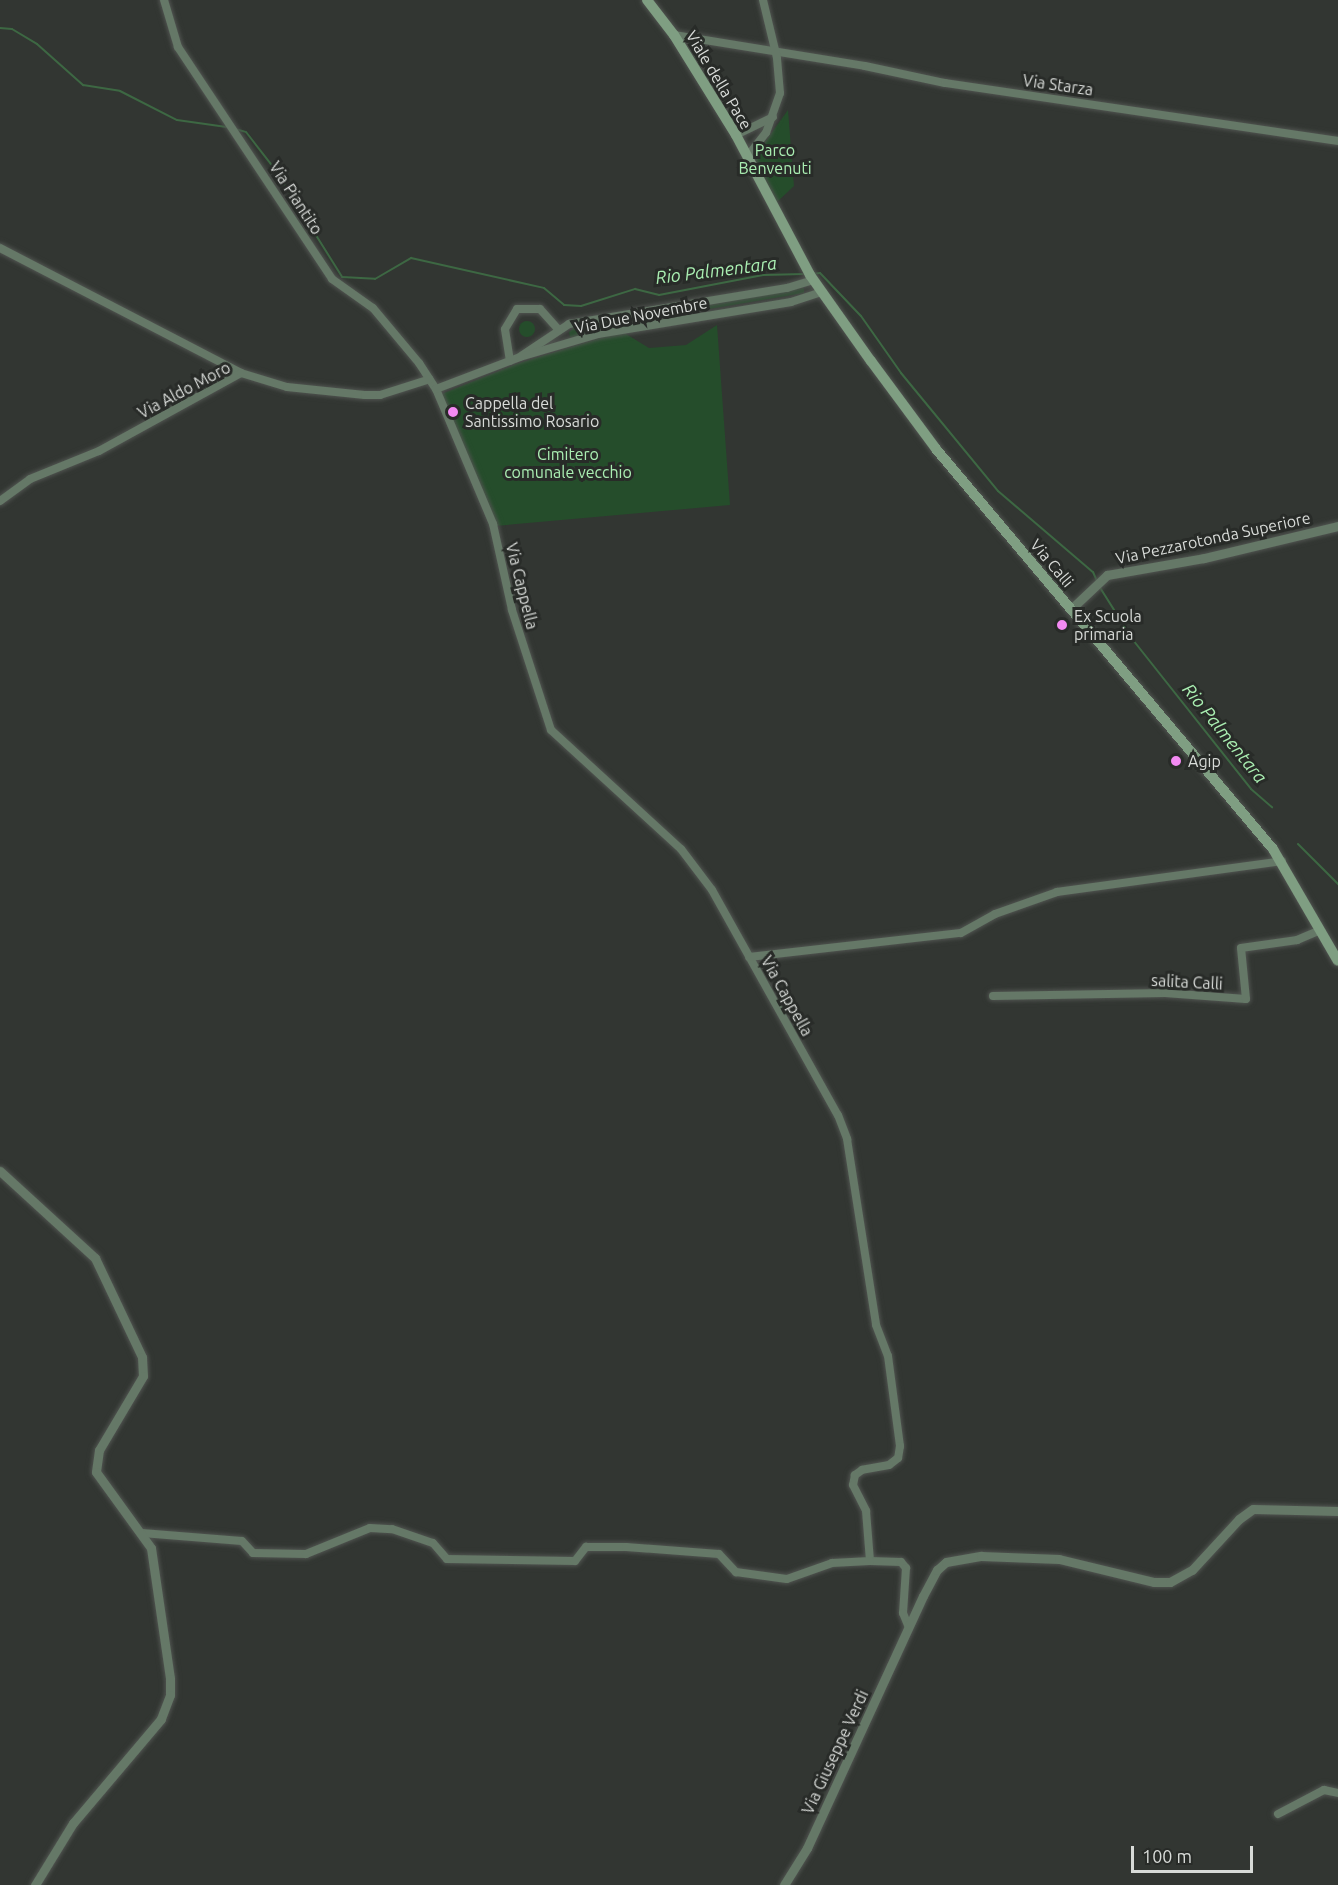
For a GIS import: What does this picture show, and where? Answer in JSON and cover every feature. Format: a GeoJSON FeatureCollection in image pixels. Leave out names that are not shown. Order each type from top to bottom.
{"type":"FeatureCollection","features":[{"type":"Feature","properties":{"kind":"main road","name":"Viale della Pace"},"geometry":{"type":"LineString","coordinates":[[647,0],[674,35],[736,135],[812,278]]}},
{"type":"Feature","properties":{"kind":"main road","name":"Via Calli"},"geometry":{"type":"LineString","coordinates":[[812,278],[936,449],[1281,861],[1338,961]]}},
{"type":"Feature","properties":{"kind":"street","name":"Via Piantito"},"geometry":{"type":"LineString","coordinates":[[164,0],[178,47],[332,279],[373,308],[436,389]]}},
{"type":"Feature","properties":{"kind":"street"},"geometry":{"type":"LineString","coordinates":[[747,157],[766,133],[775,116],[780,93],[775,50],[763,0]]}},
{"type":"Feature","properties":{"kind":"street","name":"Via Starza"},"geometry":{"type":"LineString","coordinates":[[674,35],[775,50],[945,83],[1338,141]]}},
{"type":"Feature","properties":{"kind":"street"},"geometry":{"type":"LineString","coordinates":[[736,135],[775,116]]}},
{"type":"Feature","properties":{"kind":"street"},"geometry":{"type":"LineString","coordinates":[[0,248],[241,373]]}},
{"type":"Feature","properties":{"kind":"street","name":"Via Due Novembre"},"geometry":{"type":"LineString","coordinates":[[559,330],[569,324],[590,323],[812,278]]}},
{"type":"Feature","properties":{"kind":"street","name":"Via Due Novembre"},"geometry":{"type":"LineString","coordinates":[[436,389],[520,357],[620,330],[790,302],[822,292]]}},
{"type":"Feature","properties":{"kind":"street"},"geometry":{"type":"LineString","coordinates":[[510,361],[505,329],[517,309],[540,309],[559,330],[520,357]]}},
{"type":"Feature","properties":{"kind":"street","name":"Via Aldo Moro"},"geometry":{"type":"LineString","coordinates":[[0,501],[30,479],[99,451],[241,373],[287,387],[365,395],[380,395],[430,379]]}},
{"type":"Feature","properties":{"kind":"street","name":"Via Cappella"},"geometry":{"type":"LineString","coordinates":[[436,389],[492,524],[513,610],[551,730],[681,849],[712,890],[838,1115],[848,1139],[876,1325],[888,1356],[900,1446],[898,1458],[889,1465],[855,1475],[853,1485],[866,1511],[870,1561]]}},
{"type":"Feature","properties":{"kind":"street","name":"Via Pezzarotonda Superiore"},"geometry":{"type":"LineString","coordinates":[[1071,609],[1107,575],[1204,558],[1338,526]]}},
{"type":"Feature","properties":{"kind":"street"},"geometry":{"type":"LineString","coordinates":[[749,957],[961,933],[995,914],[1057,892],[1281,861]]}},
{"type":"Feature","properties":{"kind":"street","name":"salita Calli"},"geometry":{"type":"LineString","coordinates":[[993,996],[1165,993],[1246,999],[1241,948],[1297,940],[1320,930]]}},
{"type":"Feature","properties":{"kind":"street"},"geometry":{"type":"LineString","coordinates":[[0,1171],[95,1258],[142,1357],[143,1376],[99,1450],[96,1472],[151,1548],[170,1695],[161,1719],[73,1823],[35,1885]]}},
{"type":"Feature","properties":{"kind":"street","name":"Via Giuseppe Verdi"},"geometry":{"type":"LineString","coordinates":[[784,1885],[807,1848],[937,1570],[946,1562],[961,1557],[1059,1559],[1154,1582],[1170,1582],[1192,1570],[1239,1519],[1254,1509],[1338,1511]]}},
{"type":"Feature","properties":{"kind":"street"},"geometry":{"type":"LineString","coordinates":[[142,1533],[242,1541],[253,1553],[306,1554],[370,1528],[392,1529],[433,1543],[447,1559],[575,1561],[586,1547],[626,1547],[719,1554],[736,1572],[787,1579],[832,1563],[901,1562],[906,1568],[907,1593],[903,1613],[909,1628]]}},
{"type":"Feature","properties":{"kind":"street"},"geometry":{"type":"LineString","coordinates":[[1278,1814],[1324,1790],[1338,1793]]}},
{"type":"Feature","properties":{"kind":"green space","name":"Parco Benvenuti"},"geometry":{"type":"Polygon","coordinates":[[[788,110],[794,186],[777,202],[754,157],[788,110]]]}},
{"type":"Feature","properties":{"kind":"green space"},"geometry":{"type":"Polygon","coordinates":[[[804,288],[804,293],[638,321],[638,318],[804,288]]]}},
{"type":"Feature","properties":{"kind":"green space"},"geometry":{"type":"Polygon","coordinates":[[[527,321],[533,323],[535,329],[533,335],[527,337],[521,335],[519,329],[521,323],[527,321]]]}},
{"type":"Feature","properties":{"kind":"green space"},"geometry":{"type":"Polygon","coordinates":[[[607,324],[576,337],[570,337],[569,332],[576,326],[607,324]]]}},
{"type":"Feature","properties":{"kind":"green space","name":"Cimitero comunale vecchio"},"geometry":{"type":"Polygon","coordinates":[[[717,325],[730,505],[495,526],[439,395],[516,364],[613,334],[626,334],[649,348],[686,345],[717,325]]]}},
{"type":"Feature","properties":{"kind":"waterway","name":"Rio Palmentara"},"geometry":{"type":"LineString","coordinates":[[0,28],[12,29],[37,44],[83,85],[120,91],[177,120],[227,127]]}},
{"type":"Feature","properties":{"kind":"waterway","name":"Rio Palmentara"},"geometry":{"type":"LineString","coordinates":[[235,129],[246,132],[274,168],[342,277],[375,279],[411,258],[544,288],[564,305],[581,306],[635,289],[659,295],[763,275],[804,274]]}},
{"type":"Feature","properties":{"kind":"waterway","name":"Rio Palmentara"},"geometry":{"type":"LineString","coordinates":[[813,274],[820,273],[861,316],[901,373],[998,491],[1093,572],[1097,581]]}},
{"type":"Feature","properties":{"kind":"waterway","name":"Rio Palmentara"},"geometry":{"type":"LineString","coordinates":[[1099,586],[1133,640],[1251,789],[1272,807]]}},
{"type":"Feature","properties":{"kind":"waterway","name":"Rio Palmentara"},"geometry":{"type":"LineString","coordinates":[[1298,844],[1338,884]]}},
{"type":"Feature","properties":{"kind":"place","name":"Cappella del Santissimo Rosario"},"geometry":{"type":"Point","coordinates":[453,412]}},
{"type":"Feature","properties":{"kind":"place","name":"Ex Scuola primaria"},"geometry":{"type":"Point","coordinates":[1062,625]}},
{"type":"Feature","properties":{"kind":"place","name":"Agip"},"geometry":{"type":"Point","coordinates":[1176,761]}}]}
